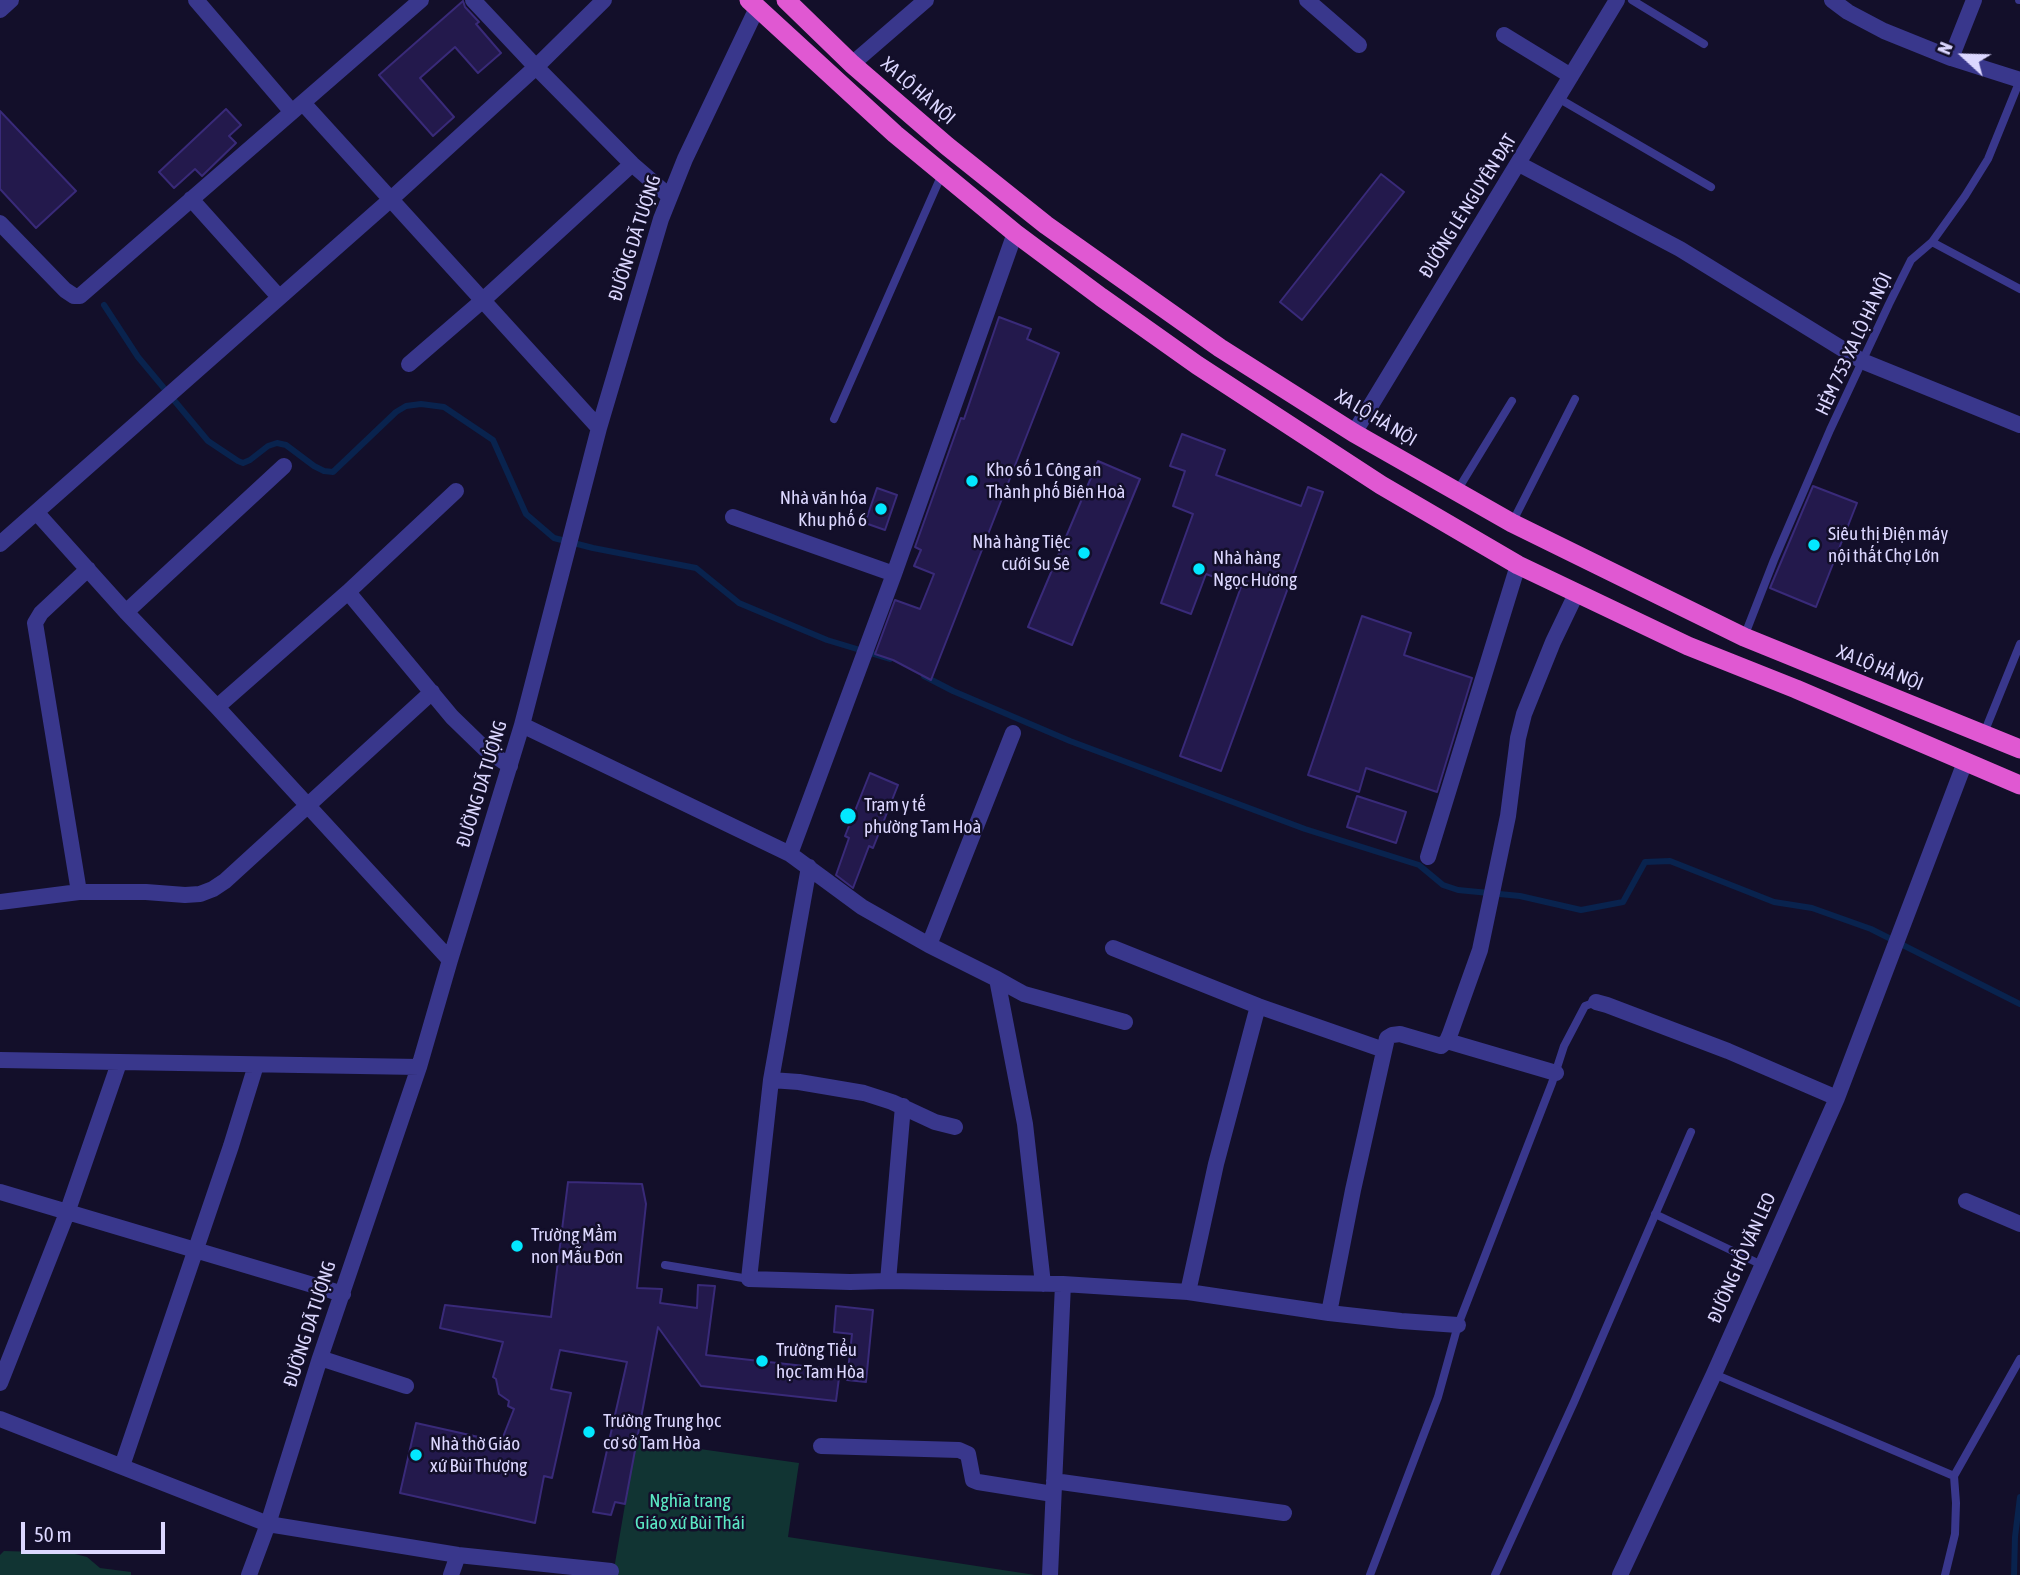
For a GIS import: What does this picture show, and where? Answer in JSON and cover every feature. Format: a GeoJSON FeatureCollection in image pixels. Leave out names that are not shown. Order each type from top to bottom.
{"type":"FeatureCollection","features":[{"type":"Feature","properties":{"kind":"highway","name":"XA LỘ HÀ NỘI"},"geometry":{"type":"LineString","coordinates":[[786,0],[852,64],[947,146],[1046,225],[1220,348],[1353,433],[1512,523],[1744,637],[2020,749]]}},
{"type":"Feature","properties":{"kind":"highway"},"geometry":{"type":"LineString","coordinates":[[753,4],[895,134],[1015,233],[1101,298],[1186,357],[1381,485],[1518,565],[1688,646],[2020,785]]}},
{"type":"Feature","properties":{"kind":"street"},"geometry":{"type":"LineString","coordinates":[[0,10],[11,0]]}},
{"type":"Feature","properties":{"kind":"street"},"geometry":{"type":"LineString","coordinates":[[0,223],[65,290],[74,296],[80,296],[421,0]]}},
{"type":"Feature","properties":{"kind":"street"},"geometry":{"type":"LineString","coordinates":[[473,0],[632,164],[669,196]]}},
{"type":"Feature","properties":{"kind":"street"},"geometry":{"type":"LineString","coordinates":[[0,544],[390,200],[536,67],[604,0]]}},
{"type":"Feature","properties":{"kind":"street"},"geometry":{"type":"LineString","coordinates":[[852,64],[926,0]]}},
{"type":"Feature","properties":{"kind":"street"},"geometry":{"type":"LineString","coordinates":[[1307,0],[1359,45]]}},
{"type":"Feature","properties":{"kind":"street","name":"ĐƯỜNG LÊ NGUYÊN ĐẠT"},"geometry":{"type":"LineString","coordinates":[[1353,433],[1617,0]]}},
{"type":"Feature","properties":{"kind":"street"},"geometry":{"type":"LineString","coordinates":[[1832,0],[1848,12],[1884,31],[1951,58],[2020,80]]}},
{"type":"Feature","properties":{"kind":"street"},"geometry":{"type":"LineString","coordinates":[[1951,58],[1974,0]]}},
{"type":"Feature","properties":{"kind":"street"},"geometry":{"type":"LineString","coordinates":[[202,2],[298,108],[390,200],[599,428]]}},
{"type":"Feature","properties":{"kind":"street","name":"ĐƯỜNG DÃ TƯỢNG"},"geometry":{"type":"LineString","coordinates":[[249,1575],[419,1067],[522,725],[599,428],[669,196],[753,4]]}},
{"type":"Feature","properties":{"kind":"street"},"geometry":{"type":"LineString","coordinates":[[1504,36],[1571,76]]}},
{"type":"Feature","properties":{"kind":"street"},"geometry":{"type":"LineString","coordinates":[[409,365],[632,164]]}},
{"type":"Feature","properties":{"kind":"street"},"geometry":{"type":"LineString","coordinates":[[1519,164],[1680,249],[1862,360],[2020,425]]}},
{"type":"Feature","properties":{"kind":"street"},"geometry":{"type":"LineString","coordinates":[[191,199],[279,297]]}},
{"type":"Feature","properties":{"kind":"street"},"geometry":{"type":"LineString","coordinates":[[790,854],[894,574],[1015,233]]}},
{"type":"Feature","properties":{"kind":"street"},"geometry":{"type":"LineString","coordinates":[[126,612],[284,466]]}},
{"type":"Feature","properties":{"kind":"street"},"geometry":{"type":"LineString","coordinates":[[218,707],[348,592],[456,491]]}},
{"type":"Feature","properties":{"kind":"street"},"geometry":{"type":"LineString","coordinates":[[37,513],[450,960]]}},
{"type":"Feature","properties":{"kind":"street"},"geometry":{"type":"LineString","coordinates":[[733,517],[894,574]]}},
{"type":"Feature","properties":{"kind":"street"},"geometry":{"type":"LineString","coordinates":[[1428,857],[1518,565]]}},
{"type":"Feature","properties":{"kind":"street"},"geometry":{"type":"LineString","coordinates":[[79,892],[35,623],[41,613],[88,569]]}},
{"type":"Feature","properties":{"kind":"street"},"geometry":{"type":"LineString","coordinates":[[348,592],[469,735],[510,766]]}},
{"type":"Feature","properties":{"kind":"street"},"geometry":{"type":"LineString","coordinates":[[1329,1313],[1387,1038],[1400,1034],[1438,1046],[1447,1041],[1479,950],[1508,816],[1518,738],[1524,714],[1577,592]]}},
{"type":"Feature","properties":{"kind":"street"},"geometry":{"type":"LineString","coordinates":[[0,902],[79,892],[185,895],[213,890],[432,692]]}},
{"type":"Feature","properties":{"kind":"street"},"geometry":{"type":"LineString","coordinates":[[522,725],[790,854],[862,907],[929,945],[1024,993],[1125,1022]]}},
{"type":"Feature","properties":{"kind":"street"},"geometry":{"type":"LineString","coordinates":[[929,945],[1013,733]]}},
{"type":"Feature","properties":{"kind":"street","name":"ĐƯỜNG HỒ VĂN LEO"},"geometry":{"type":"LineString","coordinates":[[1620,1575],[1837,1098],[1965,762]]}},
{"type":"Feature","properties":{"kind":"street"},"geometry":{"type":"LineString","coordinates":[[809,867],[771,1080],[749,1279],[1063,1284],[1188,1292],[1329,1313],[1458,1325]]}},
{"type":"Feature","properties":{"kind":"street"},"geometry":{"type":"LineString","coordinates":[[1113,948],[1258,1006],[1384,1050]]}},
{"type":"Feature","properties":{"kind":"street"},"geometry":{"type":"LineString","coordinates":[[997,978],[1025,1124],[1043,1284]]}},
{"type":"Feature","properties":{"kind":"street"},"geometry":{"type":"LineString","coordinates":[[1596,1002],[1728,1051],[1837,1098]]}},
{"type":"Feature","properties":{"kind":"street"},"geometry":{"type":"LineString","coordinates":[[1188,1292],[1216,1164],[1258,1006]]}},
{"type":"Feature","properties":{"kind":"street"},"geometry":{"type":"LineString","coordinates":[[1447,1041],[1556,1073]]}},
{"type":"Feature","properties":{"kind":"street"},"geometry":{"type":"LineString","coordinates":[[0,1060],[419,1067]]}},
{"type":"Feature","properties":{"kind":"street"},"geometry":{"type":"LineString","coordinates":[[0,1384],[67,1213],[119,1063]]}},
{"type":"Feature","properties":{"kind":"street"},"geometry":{"type":"LineString","coordinates":[[122,1466],[256,1065]]}},
{"type":"Feature","properties":{"kind":"street"},"geometry":{"type":"LineString","coordinates":[[771,1080],[831,1086],[864,1093],[903,1106],[935,1122],[955,1127]]}},
{"type":"Feature","properties":{"kind":"street"},"geometry":{"type":"LineString","coordinates":[[888,1281],[903,1106]]}},
{"type":"Feature","properties":{"kind":"street"},"geometry":{"type":"LineString","coordinates":[[0,1192],[343,1294]]}},
{"type":"Feature","properties":{"kind":"street"},"geometry":{"type":"LineString","coordinates":[[1966,1201],[2020,1224]]}},
{"type":"Feature","properties":{"kind":"street"},"geometry":{"type":"LineString","coordinates":[[1050,1575],[1063,1284]]}},
{"type":"Feature","properties":{"kind":"street"},"geometry":{"type":"LineString","coordinates":[[320,1358],[406,1385]]}},
{"type":"Feature","properties":{"kind":"street"},"geometry":{"type":"LineString","coordinates":[[0,1419],[268,1524],[458,1555],[611,1571]]}},
{"type":"Feature","properties":{"kind":"street"},"geometry":{"type":"LineString","coordinates":[[821,1446],[959,1450],[968,1454],[973,1480],[978,1482],[1053,1487],[1284,1513]]}},
{"type":"Feature","properties":{"kind":"street"},"geometry":{"type":"LineString","coordinates":[[451,1575],[458,1555]]}},
{"type":"Feature","properties":{"kind":"lane"},"geometry":{"type":"LineString","coordinates":[[1632,0],[1704,44]]}},
{"type":"Feature","properties":{"kind":"lane","name":"HẺM 753 XA LỘ HÀ NỘI"},"geometry":{"type":"LineString","coordinates":[[1744,637],[1774,560],[1862,360],[1912,260],[1931,242],[1988,159],[2020,80]]}},
{"type":"Feature","properties":{"kind":"lane"},"geometry":{"type":"LineString","coordinates":[[1558,98],[1711,187]]}},
{"type":"Feature","properties":{"kind":"lane"},"geometry":{"type":"LineString","coordinates":[[834,419],[942,174]]}},
{"type":"Feature","properties":{"kind":"lane"},"geometry":{"type":"LineString","coordinates":[[1931,242],[2020,289]]}},
{"type":"Feature","properties":{"kind":"lane"},"geometry":{"type":"LineString","coordinates":[[1512,523],[1575,398]]}},
{"type":"Feature","properties":{"kind":"lane"},"geometry":{"type":"LineString","coordinates":[[1457,491],[1513,401]]}},
{"type":"Feature","properties":{"kind":"lane"},"geometry":{"type":"LineString","coordinates":[[1983,733],[2020,644]]}},
{"type":"Feature","properties":{"kind":"lane"},"geometry":{"type":"LineString","coordinates":[[1370,1575],[1438,1397],[1458,1325],[1556,1073],[1564,1046],[1585,1006],[1596,1002]]}},
{"type":"Feature","properties":{"kind":"lane"},"geometry":{"type":"LineString","coordinates":[[1495,1575],[1574,1402],[1691,1132]]}},
{"type":"Feature","properties":{"kind":"lane"},"geometry":{"type":"LineString","coordinates":[[1655,1214],[1762,1265]]}},
{"type":"Feature","properties":{"kind":"lane"},"geometry":{"type":"LineString","coordinates":[[665,1265],[749,1279]]}},
{"type":"Feature","properties":{"kind":"lane"},"geometry":{"type":"LineString","coordinates":[[1945,1575],[1955,1534],[1954,1476],[2020,1359]]}},
{"type":"Feature","properties":{"kind":"lane"},"geometry":{"type":"LineString","coordinates":[[1713,1374],[1954,1476]]}},
{"type":"Feature","properties":{"kind":"green space","name":"Nghĩa trang Giáo xứ Bùi Thái"},"geometry":{"type":"Polygon","coordinates":[[[636,1440],[799,1463],[788,1537],[1035,1575],[613,1575],[636,1440]]]}},
{"type":"Feature","properties":{"kind":"green space"},"geometry":{"type":"Polygon","coordinates":[[[4,1551],[71,1553],[87,1557],[100,1568],[131,1572],[131,1575],[0,1575],[0,1555],[4,1551]]]}},
{"type":"Feature","properties":{"kind":"building"},"geometry":{"type":"Polygon","coordinates":[[[463,1],[479,22],[476,24],[501,53],[478,73],[455,47],[420,78],[454,117],[433,136],[379,75],[463,1]]]}},
{"type":"Feature","properties":{"kind":"building"},"geometry":{"type":"Polygon","coordinates":[[[226,109],[241,125],[229,136],[236,143],[202,176],[195,169],[174,188],[159,172],[226,109]]]}},
{"type":"Feature","properties":{"kind":"building"},"geometry":{"type":"Polygon","coordinates":[[[0,111],[76,191],[36,228],[0,189],[0,111]]]}},
{"type":"Feature","properties":{"kind":"building"},"geometry":{"type":"Polygon","coordinates":[[[1381,174],[1404,192],[1302,320],[1280,302],[1381,174]]]}},
{"type":"Feature","properties":{"kind":"building","name":"Kho số 1 Công an Thành phố Biên Hoà"},"geometry":{"type":"Polygon","coordinates":[[[999,317],[1031,329],[1027,339],[1059,353],[931,680],[893,660],[875,654],[895,600],[920,609],[934,574],[914,566],[921,550],[915,547],[961,418],[964,419],[999,317]]]}},
{"type":"Feature","properties":{"kind":"building"},"geometry":{"type":"Polygon","coordinates":[[[1182,434],[1225,450],[1216,475],[1301,506],[1308,487],[1323,492],[1221,771],[1180,756],[1241,587],[1206,574],[1191,614],[1161,603],[1193,514],[1173,506],[1185,471],[1170,466],[1182,434]]]}},
{"type":"Feature","properties":{"kind":"building"},"geometry":{"type":"Polygon","coordinates":[[[1098,461],[1140,479],[1072,645],[1028,627],[1098,461]]]}},
{"type":"Feature","properties":{"kind":"building","name":"Siêu thị Điện máy nội thất Chợ Lớn"},"geometry":{"type":"Polygon","coordinates":[[[1813,486],[1857,503],[1816,607],[1770,588],[1813,486]]]}},
{"type":"Feature","properties":{"kind":"building","name":"Nhà văn hóa Khu phố 6"},"geometry":{"type":"Polygon","coordinates":[[[877,488],[897,495],[885,530],[865,523],[877,488]]]}},
{"type":"Feature","properties":{"kind":"building"},"geometry":{"type":"Polygon","coordinates":[[[1362,616],[1411,633],[1404,655],[1472,678],[1437,792],[1366,768],[1359,792],[1308,775],[1362,616]]]}},
{"type":"Feature","properties":{"kind":"building"},"geometry":{"type":"Polygon","coordinates":[[[870,773],[898,785],[873,848],[869,846],[853,888],[836,875],[849,838],[845,836],[870,773]]]}},
{"type":"Feature","properties":{"kind":"building"},"geometry":{"type":"Polygon","coordinates":[[[1357,796],[1406,812],[1396,843],[1347,827],[1357,796]]]}},
{"type":"Feature","properties":{"kind":"building"},"geometry":{"type":"Polygon","coordinates":[[[568,1182],[642,1184],[646,1204],[637,1288],[662,1289],[660,1303],[697,1308],[698,1285],[715,1286],[706,1355],[840,1370],[836,1401],[701,1386],[658,1327],[625,1504],[615,1502],[611,1515],[593,1512],[627,1362],[560,1350],[551,1389],[571,1393],[552,1478],[544,1476],[535,1523],[400,1493],[416,1423],[501,1442],[514,1409],[508,1406],[509,1401],[499,1394],[496,1379],[493,1377],[503,1342],[440,1328],[445,1305],[551,1317],[568,1182]]]}},
{"type":"Feature","properties":{"kind":"building"},"geometry":{"type":"Polygon","coordinates":[[[836,1306],[873,1310],[866,1382],[847,1380],[852,1334],[834,1332],[836,1306]]]}},
{"type":"Feature","properties":{"kind":"waterway"},"geometry":{"type":"LineString","coordinates":[[104,305],[138,357],[208,441],[238,461],[243,463],[250,460],[268,446],[277,443],[286,445],[314,466],[333,472],[396,412],[406,406],[421,404],[444,407],[493,440],[526,514],[554,538],[696,568],[739,603],[827,640],[890,659]]}},
{"type":"Feature","properties":{"kind":"waterway"},"geometry":{"type":"LineString","coordinates":[[924,676],[1070,741],[1305,829],[1419,865],[1443,885],[1458,890],[1520,896],[1581,910],[1623,902],[1645,862],[1670,861],[1774,902],[1812,908],[1871,929],[2020,1004]]}},
{"type":"Feature","properties":{"kind":"waterway"},"geometry":{"type":"LineString","coordinates":[[2014,1575],[2020,1497]]}},
{"type":"Feature","properties":{"kind":"place","name":"Kho số 1 Công an Thành phố Biên Hoà"},"geometry":{"type":"Point","coordinates":[972,481]}},
{"type":"Feature","properties":{"kind":"place","name":"Nhà văn hóa Khu phố 6"},"geometry":{"type":"Point","coordinates":[881,509]}},
{"type":"Feature","properties":{"kind":"place","name":"Siêu thị Điện máy nội thất Chợ Lớn"},"geometry":{"type":"Point","coordinates":[1814,545]}},
{"type":"Feature","properties":{"kind":"place","name":"Nhà hàng Tiệc cưới Su Sê"},"geometry":{"type":"Point","coordinates":[1084,553]}},
{"type":"Feature","properties":{"kind":"place","name":"Nhà hàng Ngọc Hương"},"geometry":{"type":"Point","coordinates":[1199,569]}},
{"type":"Feature","properties":{"kind":"place","name":"Trạm y tế phường Tam Hoà"},"geometry":{"type":"Point","coordinates":[848,816]}},
{"type":"Feature","properties":{"kind":"place","name":"Trường Mầm non Mẫu Đơn"},"geometry":{"type":"Point","coordinates":[517,1246]}},
{"type":"Feature","properties":{"kind":"place","name":"Trường Tiểu học Tam Hòa"},"geometry":{"type":"Point","coordinates":[762,1361]}},
{"type":"Feature","properties":{"kind":"place","name":"Trường Trung học cơ sở Tam Hòa"},"geometry":{"type":"Point","coordinates":[589,1432]}},
{"type":"Feature","properties":{"kind":"place","name":"Nhà thờ Giáo xứ Bùi Thượng"},"geometry":{"type":"Point","coordinates":[416,1455]}}]}
